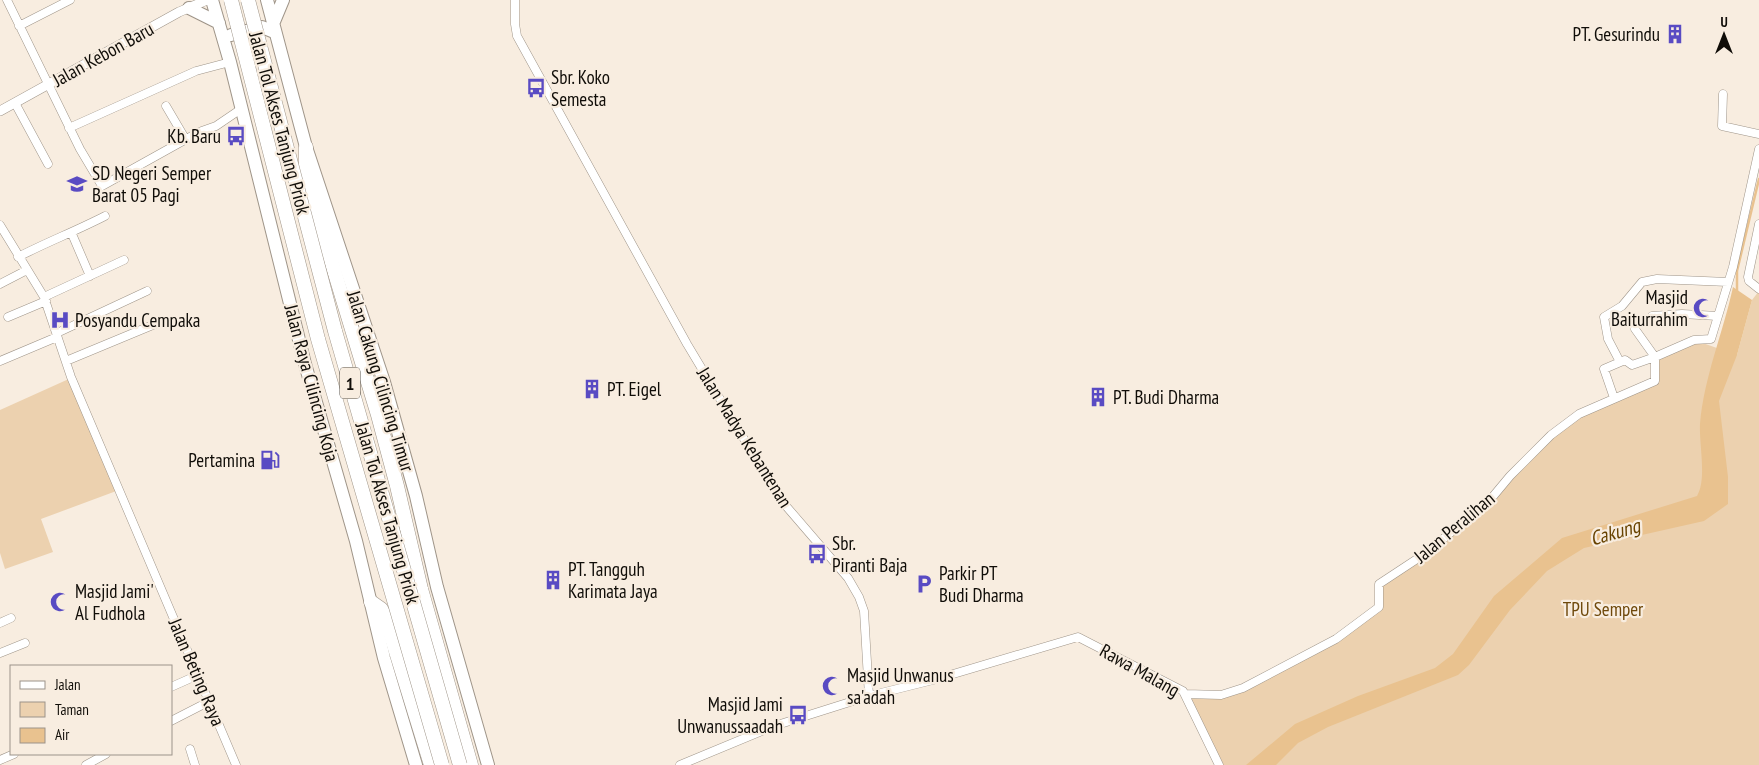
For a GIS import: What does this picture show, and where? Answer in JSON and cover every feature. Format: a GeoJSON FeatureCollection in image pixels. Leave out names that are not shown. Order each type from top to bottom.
{"type":"FeatureCollection","features":[{"type":"Feature","properties":{"kind":"highway","name":"Jalan Raya Cilincing Koja"},"geometry":{"type":"LineString","coordinates":[[212,0],[230,62],[305,364],[356,541],[384,658],[416,765]]}},
{"type":"Feature","properties":{"kind":"highway"},"geometry":{"type":"LineString","coordinates":[[189,8],[217,18],[220,0]]}},
{"type":"Feature","properties":{"kind":"highway","name":"Jalan Tol Akses Tanjung Priok"},"geometry":{"type":"LineString","coordinates":[[231,0],[318,339],[442,765]]}},
{"type":"Feature","properties":{"kind":"highway","name":"Jalan Tol Akses Tanjung Priok"},"geometry":{"type":"LineString","coordinates":[[248,0],[335,331],[460,765]]}},
{"type":"Feature","properties":{"kind":"highway","name":"Jalan Cakung Cilincing Timur"},"geometry":{"type":"LineString","coordinates":[[267,0],[306,146],[384,382],[416,496],[437,587],[488,765]]}},
{"type":"Feature","properties":{"kind":"highway"},"geometry":{"type":"LineString","coordinates":[[224,42],[232,34],[262,27],[274,28],[283,0]]}},
{"type":"Feature","properties":{"kind":"highway"},"geometry":{"type":"LineString","coordinates":[[306,146],[306,169],[320,224],[397,486],[421,589],[471,765]]}},
{"type":"Feature","properties":{"kind":"highway"},"geometry":{"type":"LineString","coordinates":[[371,602],[381,609],[390,632],[431,765]]}},
{"type":"Feature","properties":{"kind":"street"},"geometry":{"type":"LineString","coordinates":[[19,26],[70,0]]}},
{"type":"Feature","properties":{"kind":"street","name":"Jalan Kebon Baru"},"geometry":{"type":"LineString","coordinates":[[0,111],[207,0]]}},
{"type":"Feature","properties":{"kind":"street","name":"Jalan Madya Kebantenan"},"geometry":{"type":"LineString","coordinates":[[515,0],[514,24],[517,36],[687,344],[786,506],[848,578],[859,597],[864,612],[869,696]]}},
{"type":"Feature","properties":{"kind":"street"},"geometry":{"type":"LineString","coordinates":[[5,3],[49,84],[69,128],[102,186],[186,140],[216,126],[241,109]]}},
{"type":"Feature","properties":{"kind":"street"},"geometry":{"type":"LineString","coordinates":[[69,128],[196,71],[230,62]]}},
{"type":"Feature","properties":{"kind":"street"},"geometry":{"type":"LineString","coordinates":[[1723,94],[1722,126],[1759,134]]}},
{"type":"Feature","properties":{"kind":"street"},"geometry":{"type":"LineString","coordinates":[[15,103],[48,164]]}},
{"type":"Feature","properties":{"kind":"street"},"geometry":{"type":"LineString","coordinates":[[166,106],[186,140]]}},
{"type":"Feature","properties":{"kind":"street"},"geometry":{"type":"LineString","coordinates":[[1614,398],[1603,370],[1625,360],[1632,366],[1694,340],[1711,339],[1740,244],[1759,149]]}},
{"type":"Feature","properties":{"kind":"street"},"geometry":{"type":"LineString","coordinates":[[18,257],[63,236],[72,234],[105,216]]}},
{"type":"Feature","properties":{"kind":"street"},"geometry":{"type":"LineString","coordinates":[[1759,224],[1748,278],[1759,289]]}},
{"type":"Feature","properties":{"kind":"street","name":"Jalan Beting Raya"},"geometry":{"type":"LineString","coordinates":[[0,225],[45,299],[66,361],[236,765]]}},
{"type":"Feature","properties":{"kind":"street"},"geometry":{"type":"LineString","coordinates":[[72,234],[90,276]]}},
{"type":"Feature","properties":{"kind":"street"},"geometry":{"type":"LineString","coordinates":[[1740,244],[1753,246]]}},
{"type":"Feature","properties":{"kind":"street"},"geometry":{"type":"LineString","coordinates":[[8,318],[124,260]]}},
{"type":"Feature","properties":{"kind":"street"},"geometry":{"type":"LineString","coordinates":[[0,284],[27,270]]}},
{"type":"Feature","properties":{"kind":"street"},"geometry":{"type":"LineString","coordinates":[[1620,362],[1608,339],[1604,317],[1631,296],[1637,285],[1642,282],[1657,280],[1728,282]]}},
{"type":"Feature","properties":{"kind":"street"},"geometry":{"type":"LineString","coordinates":[[0,361],[147,291]]}},
{"type":"Feature","properties":{"kind":"street"},"geometry":{"type":"LineString","coordinates":[[1652,316],[1682,314],[1718,316]]}},
{"type":"Feature","properties":{"kind":"street"},"geometry":{"type":"LineString","coordinates":[[66,361],[160,322]]}},
{"type":"Feature","properties":{"kind":"street"},"geometry":{"type":"LineString","coordinates":[[1634,329],[1655,357]]}},
{"type":"Feature","properties":{"kind":"street","name":"Jalan Peralihan"},"geometry":{"type":"LineString","coordinates":[[1186,694],[1221,695],[1243,688],[1336,639],[1360,623],[1379,607],[1379,584],[1426,553],[1490,500],[1510,476],[1551,435],[1579,414],[1655,381],[1655,357]]}},
{"type":"Feature","properties":{"kind":"street"},"geometry":{"type":"LineString","coordinates":[[0,623],[10,618]]}},
{"type":"Feature","properties":{"kind":"street","name":"Rawa Malang"},"geometry":{"type":"LineString","coordinates":[[869,696],[933,680],[1078,637],[1179,688],[1186,694],[1219,765]]}},
{"type":"Feature","properties":{"kind":"street"},"geometry":{"type":"LineString","coordinates":[[0,653],[25,642]]}},
{"type":"Feature","properties":{"kind":"street"},"geometry":{"type":"LineString","coordinates":[[172,687],[198,675]]}},
{"type":"Feature","properties":{"kind":"street"},"geometry":{"type":"LineString","coordinates":[[680,765],[774,726],[869,696]]}},
{"type":"Feature","properties":{"kind":"street"},"geometry":{"type":"LineString","coordinates":[[172,720],[210,701]]}},
{"type":"Feature","properties":{"kind":"street"},"geometry":{"type":"LineString","coordinates":[[190,749],[195,765]]}},
{"type":"Feature","properties":{"kind":"street"},"geometry":{"type":"LineString","coordinates":[[0,760],[12,755]]}},
{"type":"Feature","properties":{"kind":"street"},"geometry":{"type":"LineString","coordinates":[[86,765],[104,755]]}},
{"type":"Feature","properties":{"kind":"green space","name":"TPU Semper"},"geometry":{"type":"Polygon","coordinates":[[[1759,291],[1759,765],[1219,765],[1186,694],[1221,695],[1336,639],[1379,607],[1379,584],[1490,500],[1510,476],[1579,414],[1655,381],[1655,357],[1694,340],[1737,355],[1752,300],[1759,291]]]}},
{"type":"Feature","properties":{"kind":"green space"},"geometry":{"type":"Polygon","coordinates":[[[71,378],[119,490],[41,519],[53,552],[5,569],[0,553],[0,410],[71,378]]]}},
{"type":"Feature","properties":{"kind":"water"},"geometry":{"type":"Polygon","coordinates":[[[1733,287],[1752,300],[1737,355],[1719,401],[1728,477],[1728,504],[1704,521],[1584,548],[1547,571],[1510,610],[1469,665],[1458,675],[1328,727],[1298,743],[1276,765],[1246,765],[1295,724],[1358,696],[1435,668],[1453,654],[1494,596],[1562,538],[1697,496],[1702,481],[1700,424],[1705,389],[1733,287]]]}},
{"type":"Feature","properties":{"kind":"waterway","name":"Cakung"},"geometry":{"type":"LineString","coordinates":[[1737,293],[1737,271],[1759,179]]}},
{"type":"Feature","properties":{"kind":"place","name":"PT. Gesurindu"},"geometry":{"type":"Point","coordinates":[1675,34]}},
{"type":"Feature","properties":{"kind":"place","name":"Sbr. Koko Semesta"},"geometry":{"type":"Point","coordinates":[536,88]}},
{"type":"Feature","properties":{"kind":"place","name":"Kb. Baru"},"geometry":{"type":"Point","coordinates":[236,136]}},
{"type":"Feature","properties":{"kind":"place","name":"SD Negeri Semper Barat 05 Pagi"},"geometry":{"type":"Point","coordinates":[77,184]}},
{"type":"Feature","properties":{"kind":"place","name":"Masjid Baiturrahim"},"geometry":{"type":"Point","coordinates":[1703,308]}},
{"type":"Feature","properties":{"kind":"place","name":"Posyandu Cempaka"},"geometry":{"type":"Point","coordinates":[60,320]}},
{"type":"Feature","properties":{"kind":"place","name":"PT. Eigel"},"geometry":{"type":"Point","coordinates":[592,389]}},
{"type":"Feature","properties":{"kind":"place","name":"PT. Budi Dharma"},"geometry":{"type":"Point","coordinates":[1098,397]}},
{"type":"Feature","properties":{"kind":"place","name":"Pertamina"},"geometry":{"type":"Point","coordinates":[270,460]}},
{"type":"Feature","properties":{"kind":"place","name":"Sbr. Piranti Baja"},"geometry":{"type":"Point","coordinates":[817,554]}},
{"type":"Feature","properties":{"kind":"place","name":"PT. Tangguh Karimata Jaya"},"geometry":{"type":"Point","coordinates":[553,580]}},
{"type":"Feature","properties":{"kind":"place","name":"Parkir PT Budi Dharma"},"geometry":{"type":"Point","coordinates":[924,584]}},
{"type":"Feature","properties":{"kind":"place","name":"Masjid Jami' Al Fudhola"},"geometry":{"type":"Point","coordinates":[60,602]}},
{"type":"Feature","properties":{"kind":"place","name":"Masjid Unwanus sa'adah"},"geometry":{"type":"Point","coordinates":[832,686]}},
{"type":"Feature","properties":{"kind":"place","name":"Masjid Jami Unwanussaadah"},"geometry":{"type":"Point","coordinates":[798,715]}}]}
